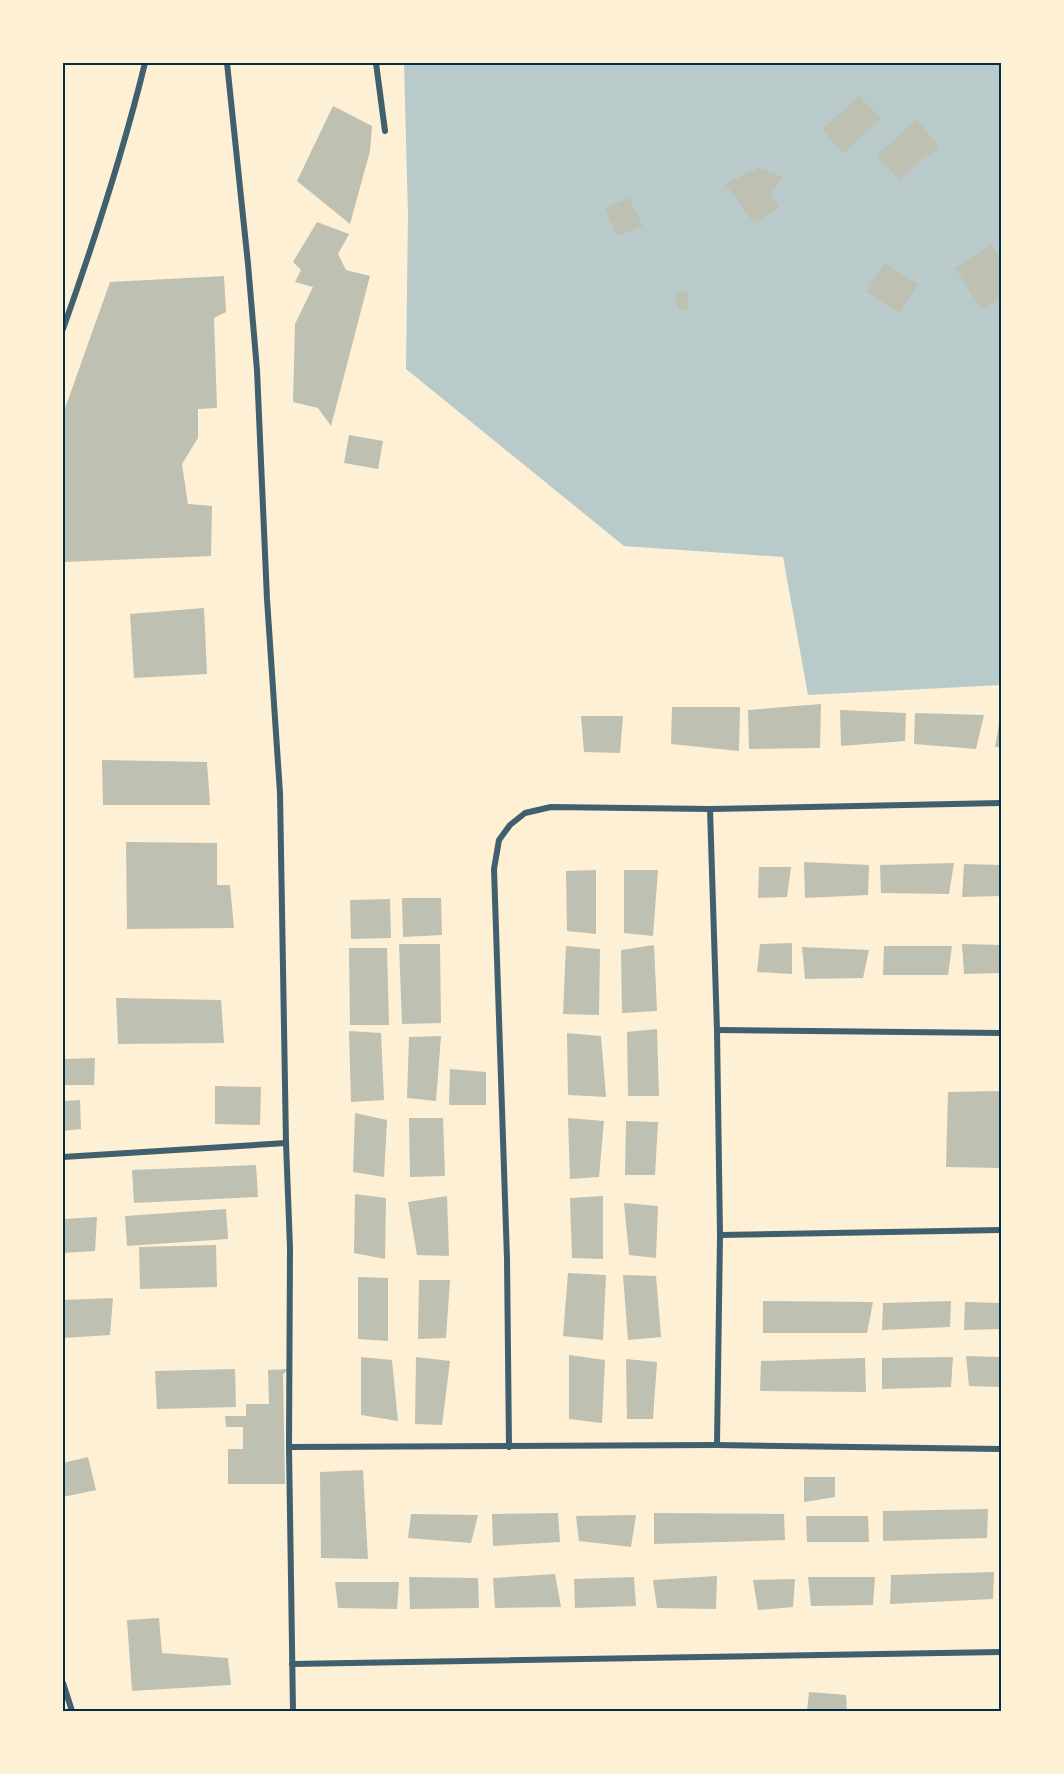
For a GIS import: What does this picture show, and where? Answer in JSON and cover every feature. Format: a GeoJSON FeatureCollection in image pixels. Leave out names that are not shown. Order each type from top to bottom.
{"type":"FeatureCollection","features":[{"type":"Feature","properties":{"kind":"street"},"geometry":{"type":"LineString","coordinates":[[63,329],[130,123],[145,63]]}},
{"type":"Feature","properties":{"kind":"street"},"geometry":{"type":"LineString","coordinates":[[227,63],[257,370],[267,600],[280,793],[290,1248],[289,1447],[293,1711]]}},
{"type":"Feature","properties":{"kind":"street"},"geometry":{"type":"LineString","coordinates":[[376,63],[385,131]]}},
{"type":"Feature","properties":{"kind":"street"},"geometry":{"type":"LineString","coordinates":[[509,1447],[507,1259],[494,869],[499,840],[510,825],[525,813],[551,807],[710,809],[1001,803]]}},
{"type":"Feature","properties":{"kind":"street"},"geometry":{"type":"LineString","coordinates":[[710,809],[717,1030],[720,1235],[717,1445]]}},
{"type":"Feature","properties":{"kind":"street"},"geometry":{"type":"LineString","coordinates":[[717,1030],[1001,1034]]}},
{"type":"Feature","properties":{"kind":"street"},"geometry":{"type":"LineString","coordinates":[[63,1157],[286,1143]]}},
{"type":"Feature","properties":{"kind":"street"},"geometry":{"type":"LineString","coordinates":[[720,1235],[1001,1230]]}},
{"type":"Feature","properties":{"kind":"street"},"geometry":{"type":"LineString","coordinates":[[289,1447],[717,1445],[1001,1449]]}},
{"type":"Feature","properties":{"kind":"street"},"geometry":{"type":"LineString","coordinates":[[292,1664],[1001,1652]]}},
{"type":"Feature","properties":{"kind":"street"},"geometry":{"type":"LineString","coordinates":[[63,1683],[72,1711]]}},
{"type":"Feature","properties":{"kind":"shaded area"},"geometry":{"type":"Polygon","coordinates":[[[404,63],[1001,63],[1001,685],[808,695],[783,557],[624,546],[406,369],[408,215],[404,63]]]}},
{"type":"Feature","properties":{"kind":"building"},"geometry":{"type":"Polygon","coordinates":[[[859,96],[881,118],[844,154],[822,129],[859,96]]]}},
{"type":"Feature","properties":{"kind":"building"},"geometry":{"type":"Polygon","coordinates":[[[333,106],[372,126],[370,151],[350,224],[297,181],[333,106]]]}},
{"type":"Feature","properties":{"kind":"building"},"geometry":{"type":"Polygon","coordinates":[[[917,119],[940,148],[921,159],[900,181],[877,155],[917,119]]]}},
{"type":"Feature","properties":{"kind":"building"},"geometry":{"type":"Polygon","coordinates":[[[758,168],[783,177],[771,194],[779,208],[754,223],[725,184],[758,168]]]}},
{"type":"Feature","properties":{"kind":"building"},"geometry":{"type":"Polygon","coordinates":[[[629,198],[643,226],[617,236],[605,208],[629,198]]]}},
{"type":"Feature","properties":{"kind":"building"},"geometry":{"type":"Polygon","coordinates":[[[317,222],[349,234],[338,254],[346,270],[370,276],[331,426],[318,408],[293,402],[295,324],[313,287],[295,282],[301,270],[293,262],[317,222]]]}},
{"type":"Feature","properties":{"kind":"building"},"geometry":{"type":"Polygon","coordinates":[[[992,245],[1001,260],[1001,298],[982,310],[955,268],[992,245]]]}},
{"type":"Feature","properties":{"kind":"building"},"geometry":{"type":"Polygon","coordinates":[[[885,263],[918,284],[900,313],[867,292],[885,263]]]}},
{"type":"Feature","properties":{"kind":"building"},"geometry":{"type":"Polygon","coordinates":[[[224,276],[226,312],[214,318],[217,408],[198,409],[198,438],[182,464],[188,504],[212,506],[211,556],[63,562],[63,414],[110,282],[224,276]]]}},
{"type":"Feature","properties":{"kind":"building"},"geometry":{"type":"Polygon","coordinates":[[[687,291],[689,309],[678,310],[675,292],[687,291]]]}},
{"type":"Feature","properties":{"kind":"building"},"geometry":{"type":"Polygon","coordinates":[[[349,435],[383,441],[378,469],[344,463],[349,435]]]}},
{"type":"Feature","properties":{"kind":"building"},"geometry":{"type":"Polygon","coordinates":[[[204,608],[207,674],[134,678],[130,614],[204,608]]]}},
{"type":"Feature","properties":{"kind":"building"},"geometry":{"type":"Polygon","coordinates":[[[821,704],[820,748],[749,749],[748,710],[821,704]]]}},
{"type":"Feature","properties":{"kind":"building"},"geometry":{"type":"Polygon","coordinates":[[[672,707],[740,707],[739,751],[671,744],[672,707]]]}},
{"type":"Feature","properties":{"kind":"building"},"geometry":{"type":"Polygon","coordinates":[[[840,710],[906,713],[905,741],[841,746],[840,710]]]}},
{"type":"Feature","properties":{"kind":"building"},"geometry":{"type":"Polygon","coordinates":[[[915,713],[984,715],[976,749],[914,744],[915,713]]]}},
{"type":"Feature","properties":{"kind":"building"},"geometry":{"type":"Polygon","coordinates":[[[581,716],[623,716],[620,753],[584,752],[581,716]]]}},
{"type":"Feature","properties":{"kind":"building"},"geometry":{"type":"Polygon","coordinates":[[[999,724],[1001,724],[1001,747],[995,747],[999,724]]]}},
{"type":"Feature","properties":{"kind":"building"},"geometry":{"type":"Polygon","coordinates":[[[102,760],[207,762],[210,805],[103,805],[102,760]]]}},
{"type":"Feature","properties":{"kind":"building"},"geometry":{"type":"Polygon","coordinates":[[[126,842],[217,843],[217,885],[230,885],[234,928],[127,929],[126,842]]]}},
{"type":"Feature","properties":{"kind":"building"},"geometry":{"type":"Polygon","coordinates":[[[804,862],[869,865],[868,895],[805,898],[804,862]]]}},
{"type":"Feature","properties":{"kind":"building"},"geometry":{"type":"Polygon","coordinates":[[[954,863],[949,894],[881,893],[880,865],[954,863]]]}},
{"type":"Feature","properties":{"kind":"building"},"geometry":{"type":"Polygon","coordinates":[[[964,864],[1001,865],[1001,896],[962,897],[964,864]]]}},
{"type":"Feature","properties":{"kind":"building"},"geometry":{"type":"Polygon","coordinates":[[[759,867],[791,867],[787,897],[758,898],[759,867]]]}},
{"type":"Feature","properties":{"kind":"building"},"geometry":{"type":"Polygon","coordinates":[[[596,870],[596,934],[567,931],[566,871],[596,870]]]}},
{"type":"Feature","properties":{"kind":"building"},"geometry":{"type":"Polygon","coordinates":[[[624,870],[658,870],[653,936],[624,933],[624,870]]]}},
{"type":"Feature","properties":{"kind":"building"},"geometry":{"type":"Polygon","coordinates":[[[402,898],[441,898],[442,935],[403,937],[402,898]]]}},
{"type":"Feature","properties":{"kind":"building"},"geometry":{"type":"Polygon","coordinates":[[[390,899],[391,938],[351,939],[350,900],[390,899]]]}},
{"type":"Feature","properties":{"kind":"building"},"geometry":{"type":"Polygon","coordinates":[[[792,943],[792,974],[757,972],[760,944],[792,943]]]}},
{"type":"Feature","properties":{"kind":"building"},"geometry":{"type":"Polygon","coordinates":[[[399,944],[440,944],[441,1023],[402,1024],[399,944]]]}},
{"type":"Feature","properties":{"kind":"building"},"geometry":{"type":"Polygon","coordinates":[[[962,944],[1001,945],[1001,973],[964,974],[962,944]]]}},
{"type":"Feature","properties":{"kind":"building"},"geometry":{"type":"Polygon","coordinates":[[[654,945],[657,1011],[622,1013],[621,950],[654,945]]]}},
{"type":"Feature","properties":{"kind":"building"},"geometry":{"type":"Polygon","coordinates":[[[566,946],[600,949],[599,1015],[563,1014],[566,946]]]}},
{"type":"Feature","properties":{"kind":"building"},"geometry":{"type":"Polygon","coordinates":[[[884,946],[952,946],[948,975],[883,975],[884,946]]]}},
{"type":"Feature","properties":{"kind":"building"},"geometry":{"type":"Polygon","coordinates":[[[802,947],[869,950],[863,978],[805,979],[802,947]]]}},
{"type":"Feature","properties":{"kind":"building"},"geometry":{"type":"Polygon","coordinates":[[[349,948],[387,948],[389,1025],[350,1025],[349,948]]]}},
{"type":"Feature","properties":{"kind":"building"},"geometry":{"type":"Polygon","coordinates":[[[116,998],[221,1000],[224,1043],[118,1044],[116,998]]]}},
{"type":"Feature","properties":{"kind":"building"},"geometry":{"type":"Polygon","coordinates":[[[657,1029],[659,1096],[628,1096],[627,1032],[657,1029]]]}},
{"type":"Feature","properties":{"kind":"building"},"geometry":{"type":"Polygon","coordinates":[[[349,1031],[381,1033],[384,1100],[351,1102],[349,1031]]]}},
{"type":"Feature","properties":{"kind":"building"},"geometry":{"type":"Polygon","coordinates":[[[567,1033],[601,1036],[606,1097],[568,1095],[567,1033]]]}},
{"type":"Feature","properties":{"kind":"building"},"geometry":{"type":"Polygon","coordinates":[[[441,1036],[436,1101],[407,1098],[409,1037],[441,1036]]]}},
{"type":"Feature","properties":{"kind":"building"},"geometry":{"type":"Polygon","coordinates":[[[95,1058],[94,1085],[63,1085],[63,1059],[95,1058]]]}},
{"type":"Feature","properties":{"kind":"building"},"geometry":{"type":"Polygon","coordinates":[[[450,1069],[486,1072],[486,1105],[449,1105],[450,1069]]]}},
{"type":"Feature","properties":{"kind":"building"},"geometry":{"type":"Polygon","coordinates":[[[215,1086],[261,1087],[260,1125],[215,1124],[215,1086]]]}},
{"type":"Feature","properties":{"kind":"building"},"geometry":{"type":"Polygon","coordinates":[[[1001,1091],[1001,1168],[946,1167],[948,1092],[1001,1091]]]}},
{"type":"Feature","properties":{"kind":"building"},"geometry":{"type":"Polygon","coordinates":[[[80,1100],[81,1129],[63,1131],[63,1101],[80,1100]]]}},
{"type":"Feature","properties":{"kind":"building"},"geometry":{"type":"Polygon","coordinates":[[[355,1113],[387,1120],[384,1177],[353,1172],[355,1113]]]}},
{"type":"Feature","properties":{"kind":"building"},"geometry":{"type":"Polygon","coordinates":[[[409,1118],[443,1118],[445,1176],[410,1177],[409,1118]]]}},
{"type":"Feature","properties":{"kind":"building"},"geometry":{"type":"Polygon","coordinates":[[[568,1118],[604,1121],[599,1177],[570,1179],[568,1118]]]}},
{"type":"Feature","properties":{"kind":"building"},"geometry":{"type":"Polygon","coordinates":[[[626,1121],[658,1122],[655,1175],[625,1175],[626,1121]]]}},
{"type":"Feature","properties":{"kind":"building"},"geometry":{"type":"Polygon","coordinates":[[[256,1165],[258,1197],[134,1203],[132,1170],[256,1165]]]}},
{"type":"Feature","properties":{"kind":"building"},"geometry":{"type":"Polygon","coordinates":[[[355,1194],[386,1198],[385,1259],[354,1253],[355,1194]]]}},
{"type":"Feature","properties":{"kind":"building"},"geometry":{"type":"Polygon","coordinates":[[[447,1196],[449,1256],[417,1255],[408,1202],[447,1196]]]}},
{"type":"Feature","properties":{"kind":"building"},"geometry":{"type":"Polygon","coordinates":[[[603,1196],[603,1259],[572,1258],[570,1198],[603,1196]]]}},
{"type":"Feature","properties":{"kind":"building"},"geometry":{"type":"Polygon","coordinates":[[[624,1203],[658,1206],[656,1258],[629,1255],[624,1203]]]}},
{"type":"Feature","properties":{"kind":"building"},"geometry":{"type":"Polygon","coordinates":[[[226,1209],[228,1239],[127,1246],[125,1216],[226,1209]]]}},
{"type":"Feature","properties":{"kind":"building"},"geometry":{"type":"Polygon","coordinates":[[[97,1217],[95,1251],[63,1253],[63,1219],[97,1217]]]}},
{"type":"Feature","properties":{"kind":"building"},"geometry":{"type":"Polygon","coordinates":[[[216,1245],[217,1287],[140,1289],[139,1247],[216,1245]]]}},
{"type":"Feature","properties":{"kind":"building"},"geometry":{"type":"Polygon","coordinates":[[[568,1273],[606,1275],[603,1340],[563,1336],[568,1273]]]}},
{"type":"Feature","properties":{"kind":"building"},"geometry":{"type":"Polygon","coordinates":[[[623,1275],[656,1276],[661,1337],[628,1340],[623,1275]]]}},
{"type":"Feature","properties":{"kind":"building"},"geometry":{"type":"Polygon","coordinates":[[[358,1277],[388,1278],[388,1341],[358,1339],[358,1277]]]}},
{"type":"Feature","properties":{"kind":"building"},"geometry":{"type":"Polygon","coordinates":[[[419,1280],[450,1280],[446,1338],[418,1339],[419,1280]]]}},
{"type":"Feature","properties":{"kind":"building"},"geometry":{"type":"Polygon","coordinates":[[[113,1298],[110,1335],[63,1338],[63,1300],[113,1298]]]}},
{"type":"Feature","properties":{"kind":"building"},"geometry":{"type":"Polygon","coordinates":[[[763,1301],[873,1302],[867,1333],[763,1333],[763,1301]]]}},
{"type":"Feature","properties":{"kind":"building"},"geometry":{"type":"Polygon","coordinates":[[[951,1301],[950,1327],[882,1330],[883,1303],[951,1301]]]}},
{"type":"Feature","properties":{"kind":"building"},"geometry":{"type":"Polygon","coordinates":[[[965,1302],[1001,1303],[1001,1329],[964,1330],[965,1302]]]}},
{"type":"Feature","properties":{"kind":"building"},"geometry":{"type":"Polygon","coordinates":[[[569,1355],[605,1360],[602,1423],[569,1419],[569,1355]]]}},
{"type":"Feature","properties":{"kind":"building"},"geometry":{"type":"Polygon","coordinates":[[[966,1356],[1001,1357],[1001,1387],[969,1386],[966,1356]]]}},
{"type":"Feature","properties":{"kind":"building"},"geometry":{"type":"Polygon","coordinates":[[[361,1357],[392,1360],[398,1421],[361,1415],[361,1357]]]}},
{"type":"Feature","properties":{"kind":"building"},"geometry":{"type":"Polygon","coordinates":[[[416,1357],[450,1361],[442,1425],[415,1424],[416,1357]]]}},
{"type":"Feature","properties":{"kind":"building"},"geometry":{"type":"Polygon","coordinates":[[[953,1357],[951,1387],[882,1389],[882,1358],[953,1357]]]}},
{"type":"Feature","properties":{"kind":"building"},"geometry":{"type":"Polygon","coordinates":[[[865,1358],[866,1392],[760,1391],[761,1361],[865,1358]]]}},
{"type":"Feature","properties":{"kind":"building"},"geometry":{"type":"Polygon","coordinates":[[[626,1359],[657,1362],[653,1419],[627,1419],[626,1359]]]}},
{"type":"Feature","properties":{"kind":"building"},"geometry":{"type":"Polygon","coordinates":[[[235,1369],[236,1407],[157,1409],[155,1371],[235,1369]]]}},
{"type":"Feature","properties":{"kind":"building"},"geometry":{"type":"Polygon","coordinates":[[[289,1369],[283,1374],[285,1484],[228,1484],[228,1449],[243,1449],[243,1427],[226,1427],[225,1416],[246,1416],[246,1404],[269,1404],[268,1370],[289,1369]]]}},
{"type":"Feature","properties":{"kind":"building"},"geometry":{"type":"Polygon","coordinates":[[[88,1457],[96,1490],[63,1497],[63,1463],[88,1457]]]}},
{"type":"Feature","properties":{"kind":"building"},"geometry":{"type":"Polygon","coordinates":[[[363,1470],[368,1559],[321,1558],[320,1472],[363,1470]]]}},
{"type":"Feature","properties":{"kind":"building"},"geometry":{"type":"Polygon","coordinates":[[[804,1477],[835,1477],[835,1497],[804,1502],[804,1477]]]}},
{"type":"Feature","properties":{"kind":"building"},"geometry":{"type":"Polygon","coordinates":[[[988,1509],[987,1538],[883,1541],[883,1511],[988,1509]]]}},
{"type":"Feature","properties":{"kind":"building"},"geometry":{"type":"Polygon","coordinates":[[[558,1513],[560,1542],[493,1546],[492,1514],[558,1513]]]}},
{"type":"Feature","properties":{"kind":"building"},"geometry":{"type":"Polygon","coordinates":[[[654,1513],[784,1514],[785,1540],[654,1544],[654,1513]]]}},
{"type":"Feature","properties":{"kind":"building"},"geometry":{"type":"Polygon","coordinates":[[[411,1514],[478,1515],[471,1543],[408,1538],[411,1514]]]}},
{"type":"Feature","properties":{"kind":"building"},"geometry":{"type":"Polygon","coordinates":[[[636,1515],[631,1547],[579,1541],[576,1516],[636,1515]]]}},
{"type":"Feature","properties":{"kind":"building"},"geometry":{"type":"Polygon","coordinates":[[[806,1516],[868,1516],[869,1542],[807,1542],[806,1516]]]}},
{"type":"Feature","properties":{"kind":"building"},"geometry":{"type":"Polygon","coordinates":[[[994,1572],[993,1599],[890,1604],[891,1575],[994,1572]]]}},
{"type":"Feature","properties":{"kind":"building"},"geometry":{"type":"Polygon","coordinates":[[[555,1574],[561,1607],[495,1608],[493,1578],[555,1574]]]}},
{"type":"Feature","properties":{"kind":"building"},"geometry":{"type":"Polygon","coordinates":[[[717,1576],[716,1609],[657,1608],[653,1580],[717,1576]]]}},
{"type":"Feature","properties":{"kind":"building"},"geometry":{"type":"Polygon","coordinates":[[[409,1577],[478,1578],[479,1608],[410,1609],[409,1577]]]}},
{"type":"Feature","properties":{"kind":"building"},"geometry":{"type":"Polygon","coordinates":[[[634,1577],[636,1606],[575,1608],[574,1579],[634,1577]]]}},
{"type":"Feature","properties":{"kind":"building"},"geometry":{"type":"Polygon","coordinates":[[[808,1577],[875,1577],[873,1605],[811,1606],[808,1577]]]}},
{"type":"Feature","properties":{"kind":"building"},"geometry":{"type":"Polygon","coordinates":[[[795,1579],[793,1607],[758,1610],[753,1580],[795,1579]]]}},
{"type":"Feature","properties":{"kind":"building"},"geometry":{"type":"Polygon","coordinates":[[[335,1582],[399,1582],[397,1609],[338,1608],[335,1582]]]}},
{"type":"Feature","properties":{"kind":"building"},"geometry":{"type":"Polygon","coordinates":[[[159,1618],[162,1653],[228,1658],[231,1685],[132,1691],[127,1620],[159,1618]]]}},
{"type":"Feature","properties":{"kind":"building"},"geometry":{"type":"Polygon","coordinates":[[[809,1692],[846,1695],[847,1711],[807,1711],[809,1692]]]}}]}
